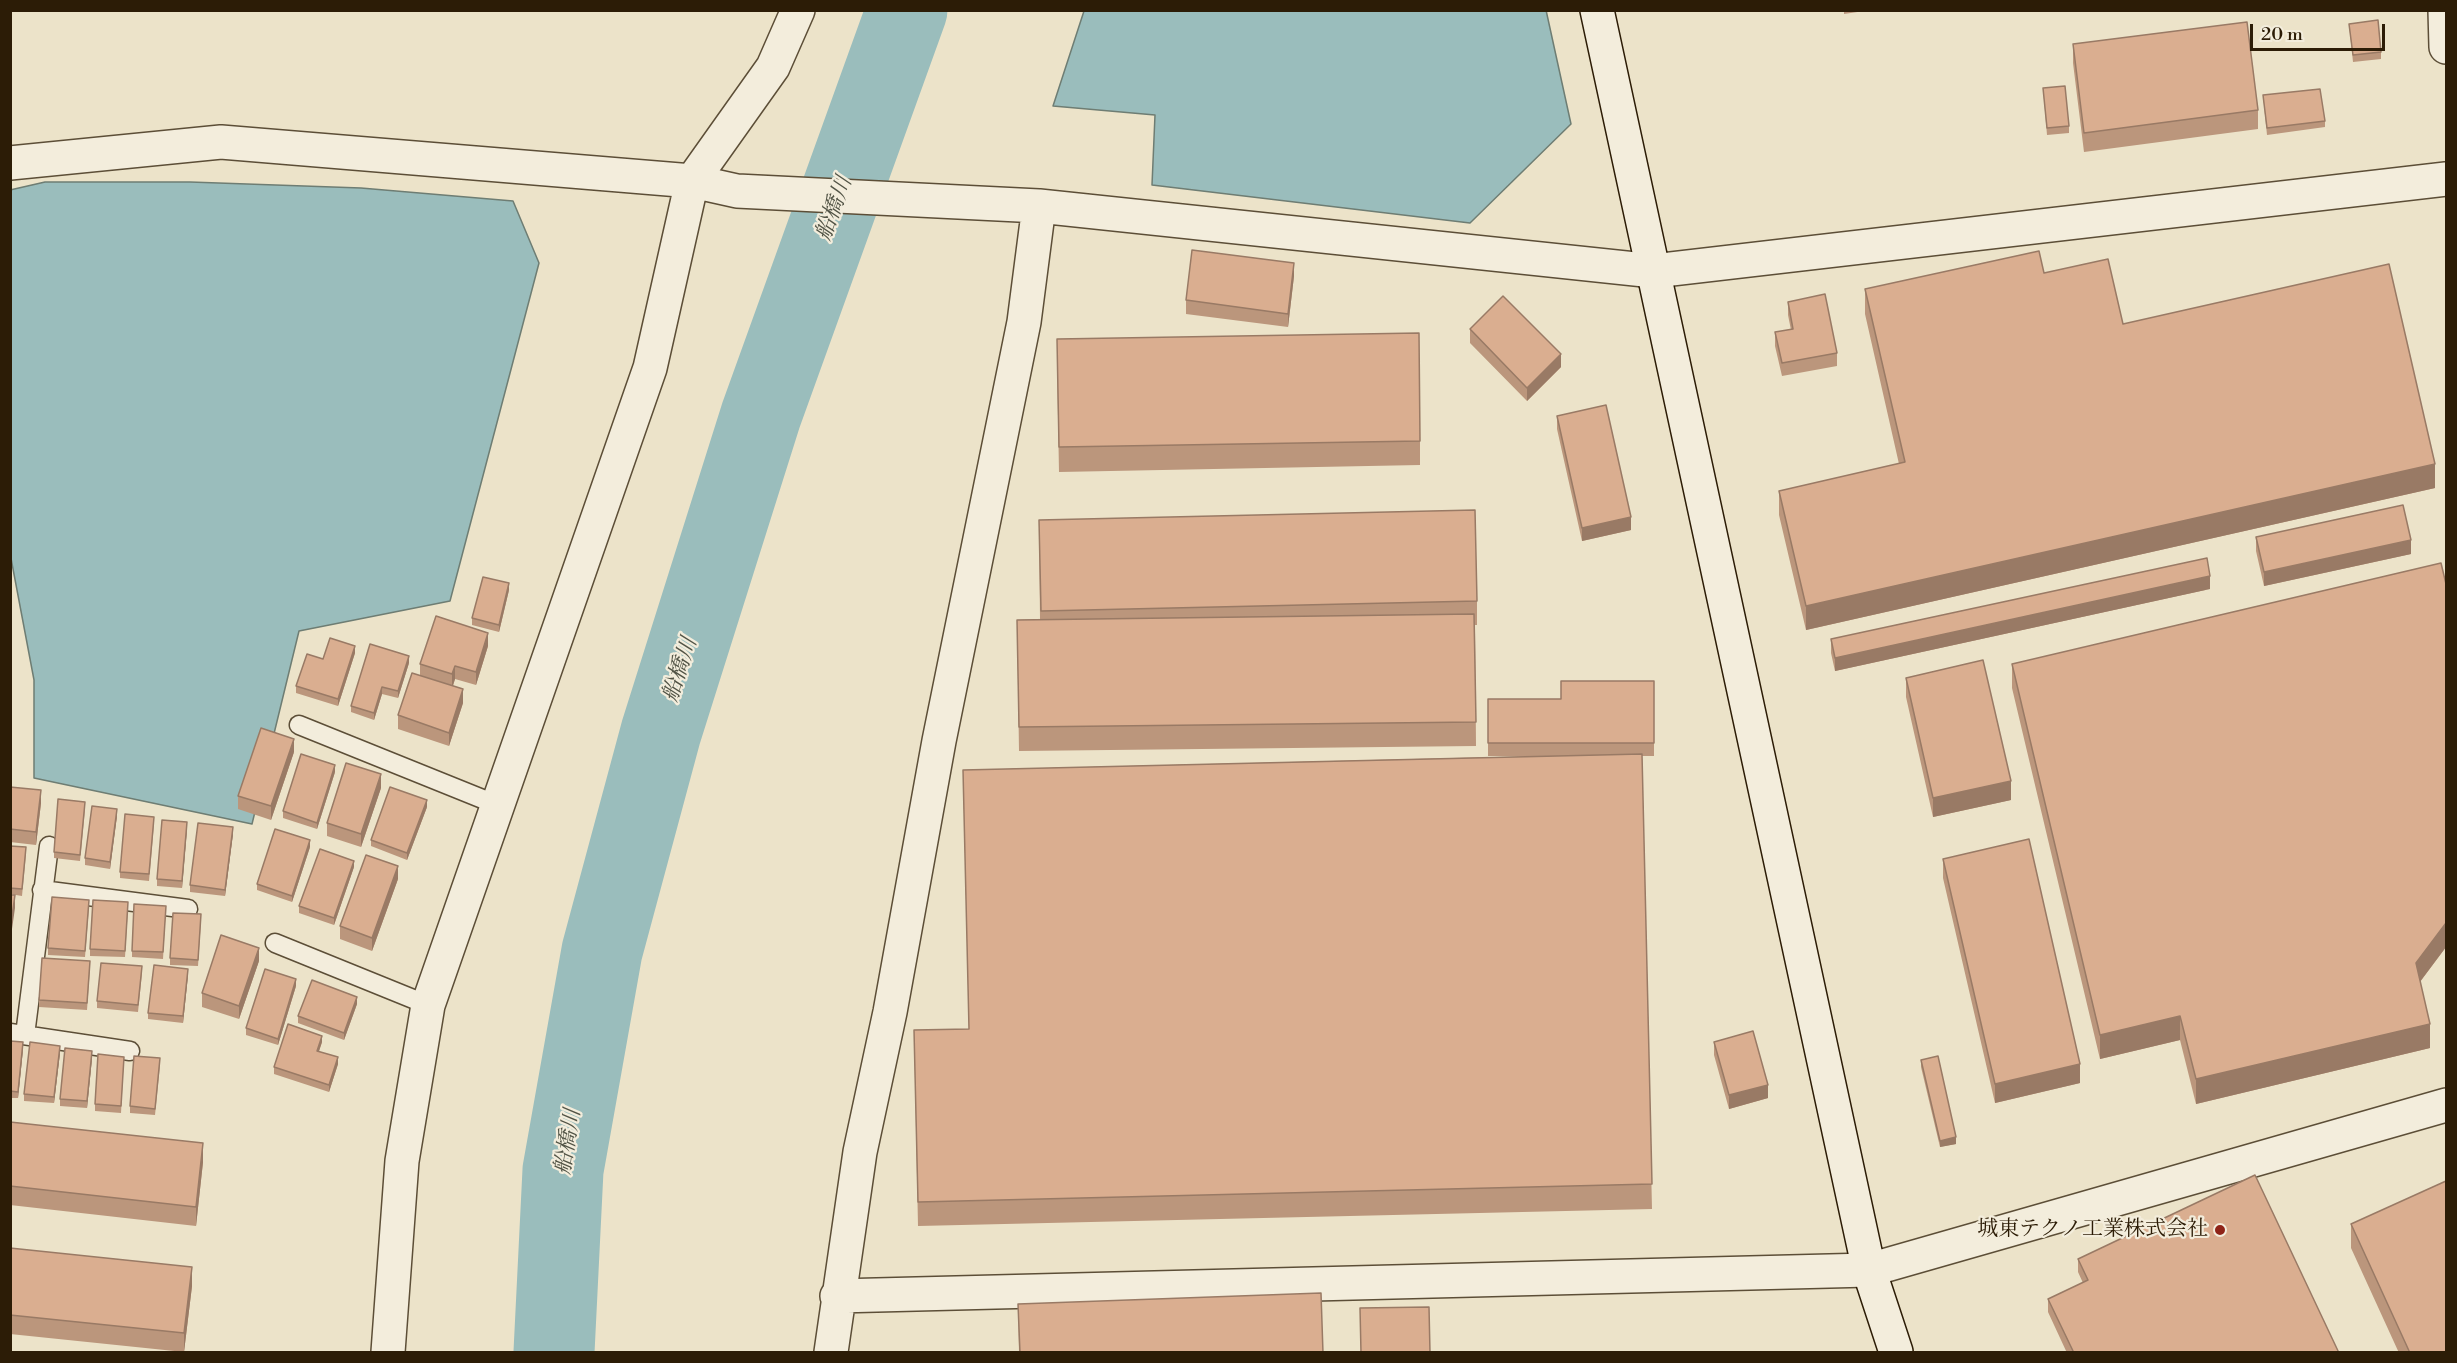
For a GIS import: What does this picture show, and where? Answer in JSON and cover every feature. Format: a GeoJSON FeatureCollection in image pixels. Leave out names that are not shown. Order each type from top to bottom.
{"type":"FeatureCollection","features":[{"type":"Feature","properties":{"kind":"street"},"geometry":{"type":"LineString","coordinates":[[388,1353],[402,1161],[428,1005],[500,806],[650,368],[692,181],[774,67],[798,10]]}},
{"type":"Feature","properties":{"kind":"street"},"geometry":{"type":"LineString","coordinates":[[1597,10],[1869,1270],[1896,1353]]}},
{"type":"Feature","properties":{"kind":"street"},"geometry":{"type":"LineString","coordinates":[[2445,10],[2446,47]]}},
{"type":"Feature","properties":{"kind":"street"},"geometry":{"type":"LineString","coordinates":[[10,163],[221,141],[692,181],[737,191],[1039,206],[1654,271],[2446,179]]}},
{"type":"Feature","properties":{"kind":"street"},"geometry":{"type":"LineString","coordinates":[[831,1353],[837,1296],[860,1152],[890,1012],[939,741],[1024,322],[1039,206]]}},
{"type":"Feature","properties":{"kind":"street"},"geometry":{"type":"LineString","coordinates":[[837,1296],[1869,1270],[2446,1105]]}},
{"type":"Feature","properties":{"kind":"lane"},"geometry":{"type":"LineString","coordinates":[[299,725],[500,806]]}},
{"type":"Feature","properties":{"kind":"lane"},"geometry":{"type":"LineString","coordinates":[[49,846],[18,1034],[130,1051]]}},
{"type":"Feature","properties":{"kind":"lane"},"geometry":{"type":"LineString","coordinates":[[42,890],[188,909]]}},
{"type":"Feature","properties":{"kind":"lane"},"geometry":{"type":"LineString","coordinates":[[275,943],[428,1005]]}},
{"type":"Feature","properties":{"kind":"water"},"geometry":{"type":"Polygon","coordinates":[[[1546,10],[1571,124],[1470,223],[1152,185],[1155,115],[1053,106],[1084,11],[1546,10]]]}},
{"type":"Feature","properties":{"kind":"water"},"geometry":{"type":"Polygon","coordinates":[[[45,182],[190,182],[361,188],[513,201],[539,263],[450,601],[299,631],[252,824],[34,778],[34,680],[10,553],[10,190],[45,182]]]}},
{"type":"Feature","properties":{"kind":"building"},"geometry":{"type":"Polygon","coordinates":[[[2378,20],[2381,52],[2353,55],[2349,24],[2378,20]]]}},
{"type":"Feature","properties":{"kind":"building"},"geometry":{"type":"Polygon","coordinates":[[[2247,22],[2258,110],[2084,133],[2073,44],[2247,22]]]}},
{"type":"Feature","properties":{"kind":"building"},"geometry":{"type":"Polygon","coordinates":[[[2065,86],[2069,126],[2047,128],[2043,88],[2065,86]]]}},
{"type":"Feature","properties":{"kind":"building"},"geometry":{"type":"Polygon","coordinates":[[[2320,89],[2325,121],[2267,128],[2263,95],[2320,89]]]}},
{"type":"Feature","properties":{"kind":"building"},"geometry":{"type":"Polygon","coordinates":[[[1192,250],[1294,263],[1288,314],[1186,300],[1192,250]]]}},
{"type":"Feature","properties":{"kind":"building"},"geometry":{"type":"Polygon","coordinates":[[[2039,251],[2044,273],[2108,259],[2123,324],[2389,264],[2435,464],[1806,606],[1779,491],[1905,462],[1865,289],[2039,251]]]}},
{"type":"Feature","properties":{"kind":"building"},"geometry":{"type":"Polygon","coordinates":[[[1825,294],[1837,353],[1782,363],[1775,332],[1793,329],[1788,302],[1825,294]]]}},
{"type":"Feature","properties":{"kind":"building"},"geometry":{"type":"Polygon","coordinates":[[[1503,296],[1561,354],[1527,388],[1470,329],[1503,296]]]}},
{"type":"Feature","properties":{"kind":"building"},"geometry":{"type":"Polygon","coordinates":[[[1419,333],[1420,441],[1059,447],[1057,339],[1419,333]]]}},
{"type":"Feature","properties":{"kind":"building"},"geometry":{"type":"Polygon","coordinates":[[[1606,405],[1631,517],[1582,528],[1557,416],[1606,405]]]}},
{"type":"Feature","properties":{"kind":"building"},"geometry":{"type":"Polygon","coordinates":[[[2403,505],[2411,540],[2264,572],[2256,537],[2403,505]]]}},
{"type":"Feature","properties":{"kind":"building"},"geometry":{"type":"Polygon","coordinates":[[[1475,510],[1477,601],[1041,611],[1039,520],[1475,510]]]}},
{"type":"Feature","properties":{"kind":"building"},"geometry":{"type":"Polygon","coordinates":[[[2207,558],[2210,576],[1835,658],[1831,639],[2207,558]]]}},
{"type":"Feature","properties":{"kind":"building"},"geometry":{"type":"Polygon","coordinates":[[[2441,563],[2446,584],[2446,923],[2416,963],[2430,1024],[2196,1079],[2180,1016],[2100,1035],[2012,664],[2441,563]]]}},
{"type":"Feature","properties":{"kind":"building"},"geometry":{"type":"Polygon","coordinates":[[[483,577],[509,583],[499,625],[472,618],[483,577]]]}},
{"type":"Feature","properties":{"kind":"building"},"geometry":{"type":"Polygon","coordinates":[[[1474,614],[1476,722],[1019,727],[1017,620],[1474,614]]]}},
{"type":"Feature","properties":{"kind":"building"},"geometry":{"type":"Polygon","coordinates":[[[436,616],[488,633],[476,672],[455,666],[452,674],[420,664],[436,616]]]}},
{"type":"Feature","properties":{"kind":"building"},"geometry":{"type":"Polygon","coordinates":[[[330,638],[355,646],[338,699],[296,686],[307,654],[323,659],[330,638]]]}},
{"type":"Feature","properties":{"kind":"building"},"geometry":{"type":"Polygon","coordinates":[[[370,644],[409,656],[398,691],[382,687],[374,713],[351,706],[370,644]]]}},
{"type":"Feature","properties":{"kind":"building"},"geometry":{"type":"Polygon","coordinates":[[[1983,660],[2011,781],[1933,798],[1906,678],[1983,660]]]}},
{"type":"Feature","properties":{"kind":"building"},"geometry":{"type":"Polygon","coordinates":[[[412,673],[463,689],[449,733],[398,715],[412,673]]]}},
{"type":"Feature","properties":{"kind":"building"},"geometry":{"type":"Polygon","coordinates":[[[1561,681],[1654,681],[1654,743],[1488,743],[1488,699],[1561,699],[1561,681]]]}},
{"type":"Feature","properties":{"kind":"building"},"geometry":{"type":"Polygon","coordinates":[[[261,728],[294,739],[271,806],[238,796],[261,728]]]}},
{"type":"Feature","properties":{"kind":"building"},"geometry":{"type":"Polygon","coordinates":[[[301,754],[335,765],[317,823],[283,811],[301,754]]]}},
{"type":"Feature","properties":{"kind":"building"},"geometry":{"type":"Polygon","coordinates":[[[1642,754],[1652,1184],[918,1202],[914,1030],[969,1029],[963,770],[1642,754]]]}},
{"type":"Feature","properties":{"kind":"building"},"geometry":{"type":"Polygon","coordinates":[[[346,763],[381,774],[361,834],[327,823],[346,763]]]}},
{"type":"Feature","properties":{"kind":"building"},"geometry":{"type":"Polygon","coordinates":[[[10,787],[41,790],[36,832],[10,829],[10,787]]]}},
{"type":"Feature","properties":{"kind":"building"},"geometry":{"type":"Polygon","coordinates":[[[390,787],[427,800],[407,853],[371,840],[390,787]]]}},
{"type":"Feature","properties":{"kind":"building"},"geometry":{"type":"Polygon","coordinates":[[[58,799],[85,802],[80,855],[54,852],[58,799]]]}},
{"type":"Feature","properties":{"kind":"building"},"geometry":{"type":"Polygon","coordinates":[[[92,806],[117,809],[110,862],[85,858],[92,806]]]}},
{"type":"Feature","properties":{"kind":"building"},"geometry":{"type":"Polygon","coordinates":[[[125,814],[154,817],[149,874],[120,872],[125,814]]]}},
{"type":"Feature","properties":{"kind":"building"},"geometry":{"type":"Polygon","coordinates":[[[162,820],[187,822],[182,881],[157,879],[162,820]]]}},
{"type":"Feature","properties":{"kind":"building"},"geometry":{"type":"Polygon","coordinates":[[[198,823],[233,827],[225,890],[190,885],[198,823]]]}},
{"type":"Feature","properties":{"kind":"building"},"geometry":{"type":"Polygon","coordinates":[[[275,829],[310,840],[292,896],[257,884],[275,829]]]}},
{"type":"Feature","properties":{"kind":"building"},"geometry":{"type":"Polygon","coordinates":[[[2029,839],[2080,1064],[1995,1084],[1943,859],[2029,839]]]}},
{"type":"Feature","properties":{"kind":"building"},"geometry":{"type":"Polygon","coordinates":[[[10,846],[26,847],[22,889],[10,888],[10,846]]]}},
{"type":"Feature","properties":{"kind":"building"},"geometry":{"type":"Polygon","coordinates":[[[320,849],[354,861],[334,918],[299,906],[320,849]]]}},
{"type":"Feature","properties":{"kind":"building"},"geometry":{"type":"Polygon","coordinates":[[[366,855],[398,866],[372,938],[340,926],[366,855]]]}},
{"type":"Feature","properties":{"kind":"building"},"geometry":{"type":"Polygon","coordinates":[[[10,895],[15,895],[10,930],[10,895]]]}},
{"type":"Feature","properties":{"kind":"building"},"geometry":{"type":"Polygon","coordinates":[[[52,897],[89,900],[85,951],[48,948],[52,897]]]}},
{"type":"Feature","properties":{"kind":"building"},"geometry":{"type":"Polygon","coordinates":[[[93,900],[128,902],[125,951],[90,949],[93,900]]]}},
{"type":"Feature","properties":{"kind":"building"},"geometry":{"type":"Polygon","coordinates":[[[134,904],[166,906],[163,952],[132,951],[134,904]]]}},
{"type":"Feature","properties":{"kind":"building"},"geometry":{"type":"Polygon","coordinates":[[[173,913],[201,914],[198,960],[170,958],[173,913]]]}},
{"type":"Feature","properties":{"kind":"building"},"geometry":{"type":"Polygon","coordinates":[[[221,935],[259,948],[239,1006],[202,993],[221,935]]]}},
{"type":"Feature","properties":{"kind":"building"},"geometry":{"type":"Polygon","coordinates":[[[42,958],[90,961],[87,1003],[39,1000],[42,958]]]}},
{"type":"Feature","properties":{"kind":"building"},"geometry":{"type":"Polygon","coordinates":[[[101,963],[142,966],[138,1005],[97,1001],[101,963]]]}},
{"type":"Feature","properties":{"kind":"building"},"geometry":{"type":"Polygon","coordinates":[[[154,965],[188,969],[183,1016],[148,1013],[154,965]]]}},
{"type":"Feature","properties":{"kind":"building"},"geometry":{"type":"Polygon","coordinates":[[[265,969],[296,979],[278,1039],[246,1028],[265,969]]]}},
{"type":"Feature","properties":{"kind":"building"},"geometry":{"type":"Polygon","coordinates":[[[312,980],[357,997],[344,1033],[298,1016],[312,980]]]}},
{"type":"Feature","properties":{"kind":"building"},"geometry":{"type":"Polygon","coordinates":[[[288,1024],[322,1036],[317,1051],[338,1057],[329,1085],[274,1067],[288,1024]]]}},
{"type":"Feature","properties":{"kind":"building"},"geometry":{"type":"Polygon","coordinates":[[[1753,1031],[1768,1085],[1729,1095],[1714,1042],[1753,1031]]]}},
{"type":"Feature","properties":{"kind":"building"},"geometry":{"type":"Polygon","coordinates":[[[10,1041],[23,1042],[18,1092],[10,1091],[10,1041]]]}},
{"type":"Feature","properties":{"kind":"building"},"geometry":{"type":"Polygon","coordinates":[[[30,1042],[60,1046],[54,1097],[24,1094],[30,1042]]]}},
{"type":"Feature","properties":{"kind":"building"},"geometry":{"type":"Polygon","coordinates":[[[65,1048],[92,1051],[87,1101],[60,1099],[65,1048]]]}},
{"type":"Feature","properties":{"kind":"building"},"geometry":{"type":"Polygon","coordinates":[[[98,1054],[124,1057],[121,1106],[95,1104],[98,1054]]]}},
{"type":"Feature","properties":{"kind":"building"},"geometry":{"type":"Polygon","coordinates":[[[134,1056],[160,1058],[155,1109],[130,1106],[134,1056]]]}},
{"type":"Feature","properties":{"kind":"building"},"geometry":{"type":"Polygon","coordinates":[[[1938,1056],[1956,1137],[1940,1141],[1921,1060],[1938,1056]]]}},
{"type":"Feature","properties":{"kind":"building"},"geometry":{"type":"Polygon","coordinates":[[[10,1122],[203,1143],[196,1207],[10,1186],[10,1122]]]}},
{"type":"Feature","properties":{"kind":"building","name":"城東テクノ工業株式会社"},"geometry":{"type":"Polygon","coordinates":[[[2255,1175],[2339,1353],[2074,1353],[2048,1299],[2088,1280],[2078,1259],[2255,1175]]]}},
{"type":"Feature","properties":{"kind":"building"},"geometry":{"type":"Polygon","coordinates":[[[2446,1181],[2446,1353],[2410,1353],[2351,1224],[2446,1181]]]}},
{"type":"Feature","properties":{"kind":"building"},"geometry":{"type":"Polygon","coordinates":[[[10,1248],[192,1267],[184,1333],[10,1315],[10,1248]]]}},
{"type":"Feature","properties":{"kind":"building"},"geometry":{"type":"Polygon","coordinates":[[[1321,1293],[1323,1353],[1020,1353],[1018,1304],[1321,1293]]]}},
{"type":"Feature","properties":{"kind":"building"},"geometry":{"type":"Polygon","coordinates":[[[1429,1307],[1430,1353],[1361,1353],[1360,1308],[1429,1307]]]}},
{"type":"Feature","properties":{"kind":"waterway","name":"船橋川"},"geometry":{"type":"LineString","coordinates":[[554,1352],[563,1170],[602,951],[661,732],[761,415],[907,10]]}},
{"type":"Feature","properties":{"kind":"place","name":"城東テクノ工業株式会社"},"geometry":{"type":"Point","coordinates":[2220,1230]}}]}
